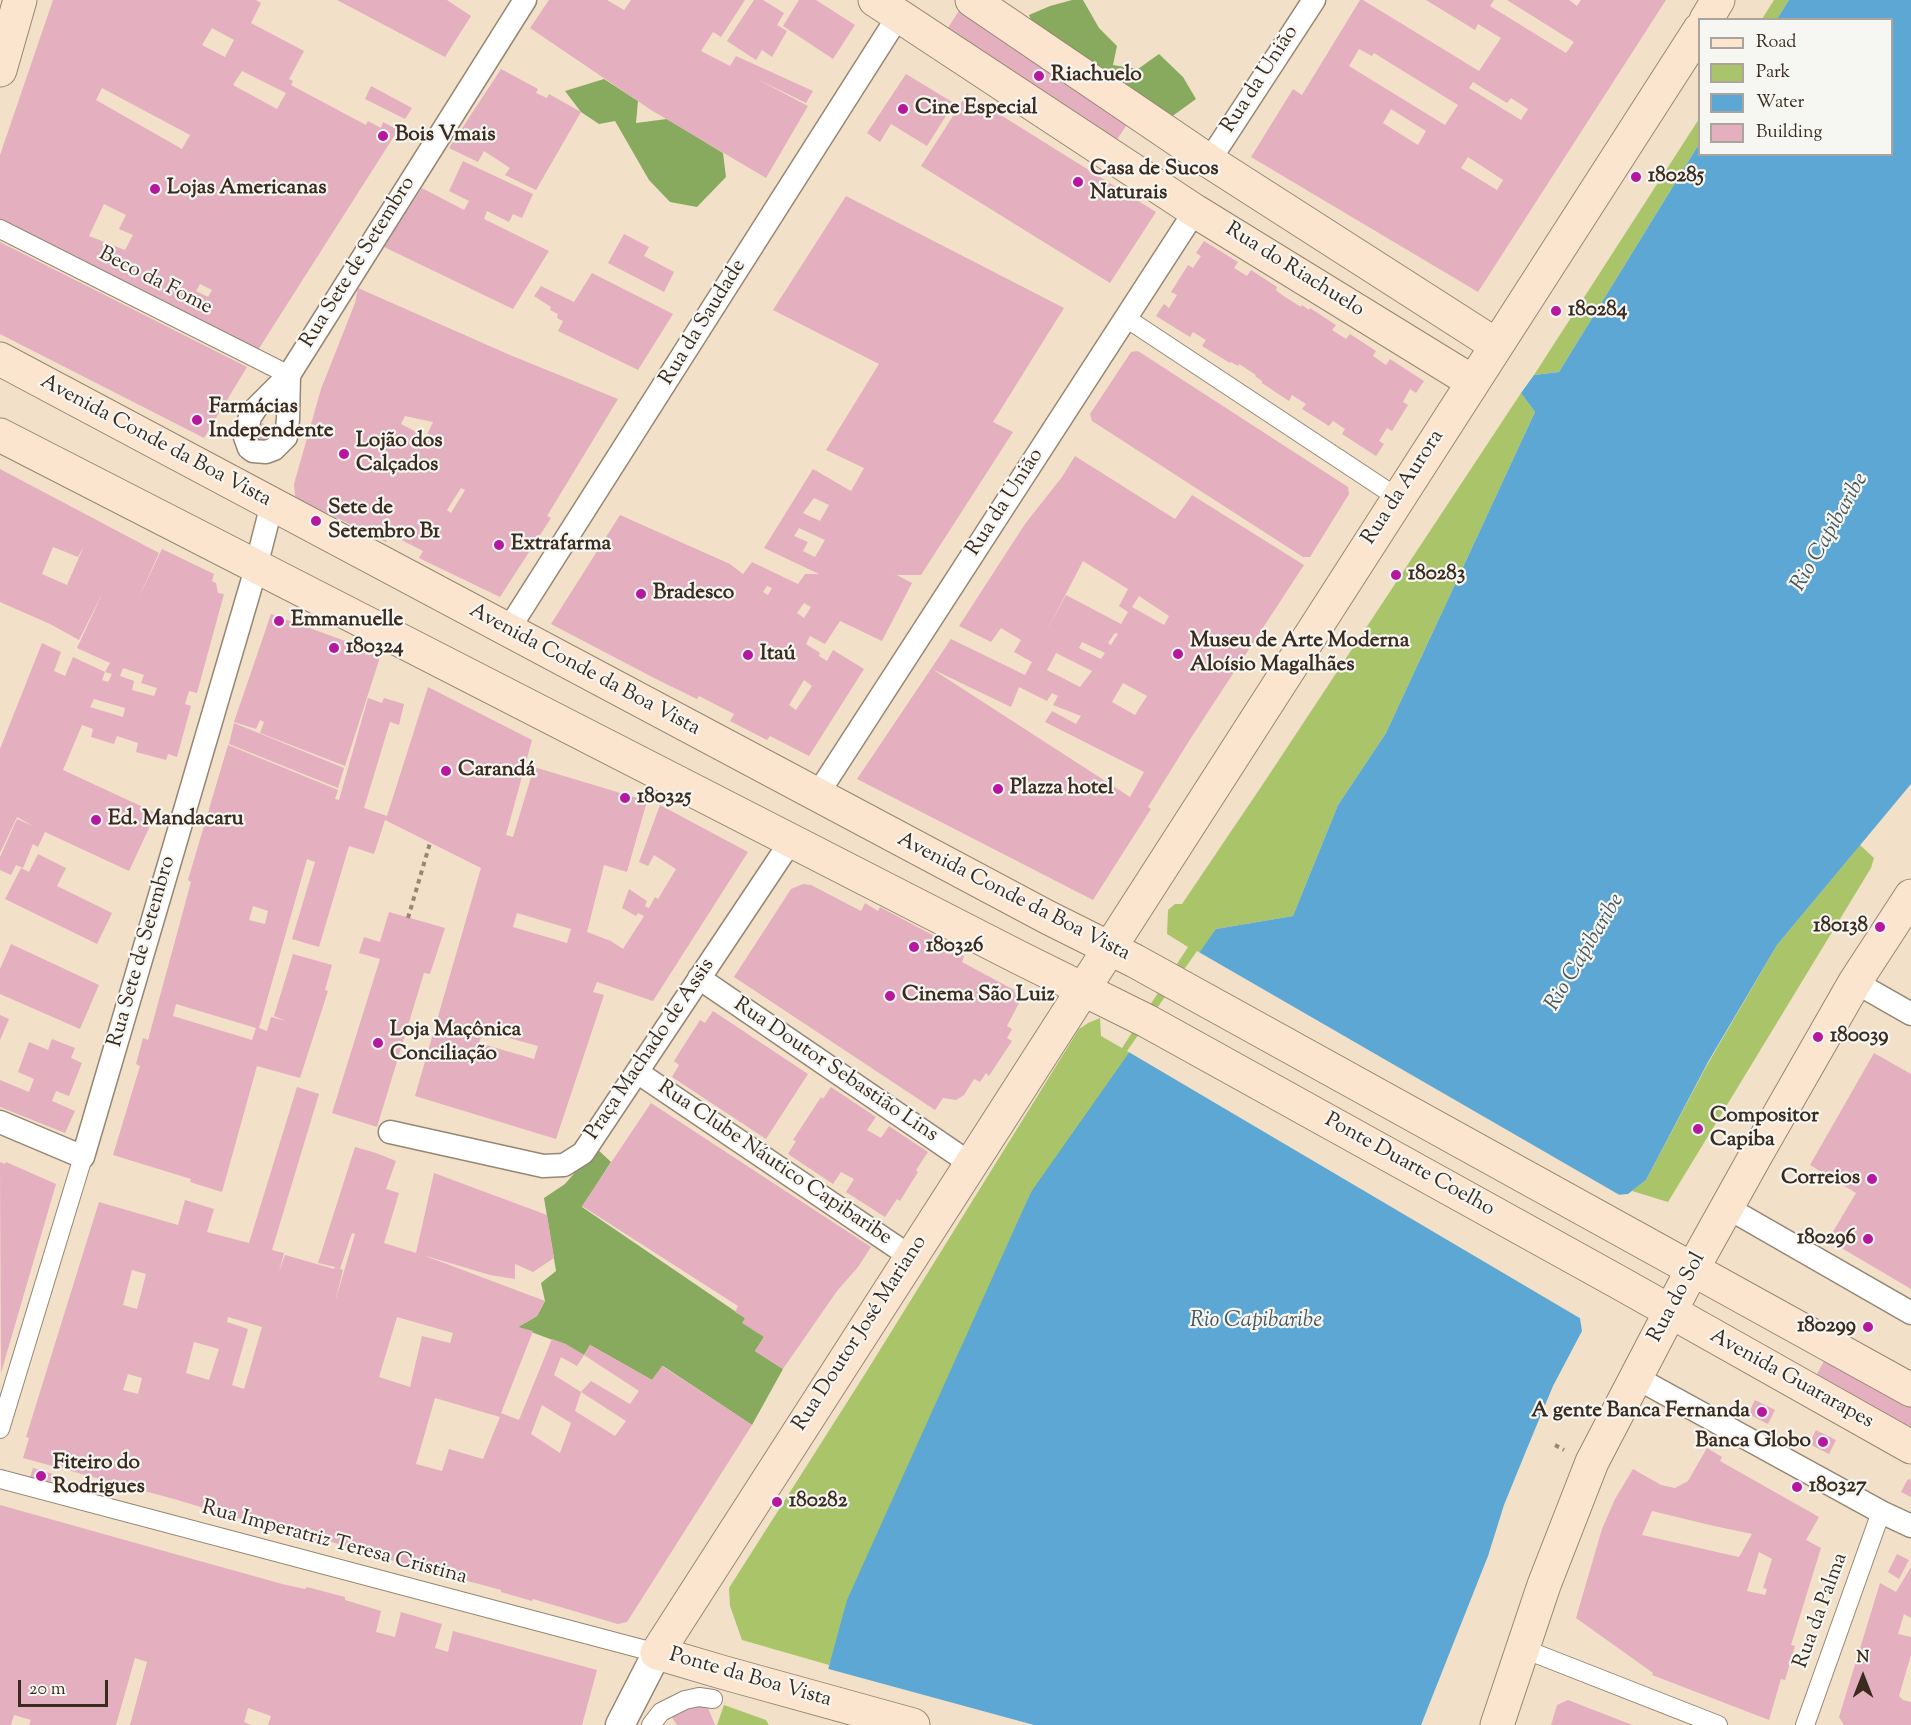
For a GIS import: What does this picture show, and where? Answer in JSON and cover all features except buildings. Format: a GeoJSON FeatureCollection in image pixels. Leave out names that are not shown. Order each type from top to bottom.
{"type":"FeatureCollection","features":[{"type":"Feature","properties":{"kind":"main road"},"geometry":{"type":"LineString","coordinates":[[0,70],[20,0]]}},
{"type":"Feature","properties":{"kind":"main road"},"geometry":{"type":"LineString","coordinates":[[972,0],[1209,160],[1496,345]]}},
{"type":"Feature","properties":{"kind":"main road"},"geometry":{"type":"LineString","coordinates":[[1707,18],[1718,0]]}},
{"type":"Feature","properties":{"kind":"main road","name":"Rua do Riachuelo"},"geometry":{"type":"LineString","coordinates":[[887,8],[1195,211],[1473,382]]}},
{"type":"Feature","properties":{"kind":"main road","name":"Rua da Aurora"},"geometry":{"type":"LineString","coordinates":[[1109,948],[1698,32]]}},
{"type":"Feature","properties":{"kind":"main road","name":"Avenida Conde da Boa Vista"},"geometry":{"type":"LineString","coordinates":[[0,359],[1047,917],[1169,979],[1692,1269]]}},
{"type":"Feature","properties":{"kind":"main road"},"geometry":{"type":"LineString","coordinates":[[0,435],[1082,989]]}},
{"type":"Feature","properties":{"kind":"main road","name":"Rua do Sol"},"geometry":{"type":"LineString","coordinates":[[1497,1725],[1544,1584],[1592,1462],[1692,1269],[1756,1155],[1855,982],[1911,896]]}},
{"type":"Feature","properties":{"kind":"main road","name":"Rua Doutor José Mariano"},"geometry":{"type":"LineString","coordinates":[[657,1653],[1109,948]]}},
{"type":"Feature","properties":{"kind":"main road","name":"Ponte Duarte Coelho"},"geometry":{"type":"LineString","coordinates":[[1082,989],[1147,1021],[1671,1312]]}},
{"type":"Feature","properties":{"kind":"main road"},"geometry":{"type":"LineString","coordinates":[[1692,1269],[1911,1390]]}},
{"type":"Feature","properties":{"kind":"main road","name":"Avenida Guararapes"},"geometry":{"type":"LineString","coordinates":[[1671,1312],[1911,1447]]}},
{"type":"Feature","properties":{"kind":"main road","name":"Ponte da Boa Vista"},"geometry":{"type":"LineString","coordinates":[[657,1653],[719,1686],[914,1725]]}},
{"type":"Feature","properties":{"kind":"street","name":"Rua Sete de Setembro"},"geometry":{"type":"LineString","coordinates":[[289,375],[525,0]]}},
{"type":"Feature","properties":{"kind":"street","name":"Rua da União"},"geometry":{"type":"LineString","coordinates":[[1209,160],[1314,0]]}},
{"type":"Feature","properties":{"kind":"street","name":"Rua da Saudade"},"geometry":{"type":"LineString","coordinates":[[508,630],[887,8]]}},
{"type":"Feature","properties":{"kind":"street","name":"Rua da União"},"geometry":{"type":"LineString","coordinates":[[817,795],[1195,211]]}},
{"type":"Feature","properties":{"kind":"street","name":"Beco da Fome"},"geometry":{"type":"LineString","coordinates":[[0,229],[289,375]]}},
{"type":"Feature","properties":{"kind":"street"},"geometry":{"type":"LineString","coordinates":[[1126,318],[1398,498]]}},
{"type":"Feature","properties":{"kind":"street","name":"Rua Sete de Setembro"},"geometry":{"type":"LineString","coordinates":[[82,1157],[256,566],[272,504]]}},
{"type":"Feature","properties":{"kind":"street","name":"Praça Machado de Assis"},"geometry":{"type":"LineString","coordinates":[[390,1132],[543,1166],[564,1165],[583,1153],[791,841]]}},
{"type":"Feature","properties":{"kind":"street","name":"Rua Doutor Sebastião Lins"},"geometry":{"type":"LineString","coordinates":[[699,978],[971,1164]]}},
{"type":"Feature","properties":{"kind":"street"},"geometry":{"type":"LineString","coordinates":[[1855,982],[1911,1014]]}},
{"type":"Feature","properties":{"kind":"street","name":"Rua Clube Náutico Capibaribe"},"geometry":{"type":"LineString","coordinates":[[637,1072],[911,1257]]}},
{"type":"Feature","properties":{"kind":"street"},"geometry":{"type":"LineString","coordinates":[[0,1122],[82,1157],[0,1429]]}},
{"type":"Feature","properties":{"kind":"street"},"geometry":{"type":"LineString","coordinates":[[1728,1208],[1911,1313]]}},
{"type":"Feature","properties":{"kind":"street"},"geometry":{"type":"LineString","coordinates":[[1635,1377],[1881,1512],[1911,1526]]}},
{"type":"Feature","properties":{"kind":"street","name":"Rua Imperatriz Teresa Cristina"},"geometry":{"type":"LineString","coordinates":[[0,1479],[657,1653]]}},
{"type":"Feature","properties":{"kind":"street","name":"Rua da Palma"},"geometry":{"type":"LineString","coordinates":[[1805,1725],[1881,1512]]}},
{"type":"Feature","properties":{"kind":"street"},"geometry":{"type":"LineString","coordinates":[[1524,1649],[1718,1725]]}},
{"type":"Feature","properties":{"kind":"street","name":"Rua Doutor José Mariano"},"geometry":{"type":"LineString","coordinates":[[620,1725],[657,1653]]}},
{"type":"Feature","properties":{"kind":"street"},"geometry":{"type":"LineString","coordinates":[[651,1725],[661,1712],[685,1700],[699,1697],[719,1686]]}},
{"type":"Feature","properties":{"kind":"path"},"geometry":{"type":"LineString","coordinates":[[408,918],[430,843]]}},
{"type":"Feature","properties":{"kind":"path"},"geometry":{"type":"LineString","coordinates":[[1555,1445],[1565,1450]]}},
{"type":"Feature","properties":{"kind":"green space"},"geometry":{"type":"Polygon","coordinates":[[[1072,0],[1083,0],[1099,28],[1117,46],[1113,65],[1138,69],[1159,54],[1183,77],[1196,99],[1167,120],[1036,32],[1029,15],[1072,0]]]}},
{"type":"Feature","properties":{"kind":"green space"},"geometry":{"type":"Polygon","coordinates":[[[1774,0],[1789,0],[1778,18],[1763,18],[1774,0]]]}},
{"type":"Feature","properties":{"kind":"green space"},"geometry":{"type":"Polygon","coordinates":[[[604,79],[638,101],[636,123],[667,119],[723,153],[726,177],[697,207],[670,202],[649,180],[615,121],[599,124],[581,112],[565,91],[604,79]]]}},
{"type":"Feature","properties":{"kind":"green space"},"geometry":{"type":"Polygon","coordinates":[[[1698,121],[1698,146],[1559,372],[1534,375],[1698,121]]]}},
{"type":"Feature","properties":{"kind":"green space"},"geometry":{"type":"Polygon","coordinates":[[[1521,393],[1535,412],[1386,733],[1338,805],[1293,916],[1216,929],[1165,1073],[1031,1192],[829,1665],[742,1640],[730,1606],[729,1588],[1079,1029],[1100,1018],[1101,1036],[1122,1048],[1188,947],[1167,934],[1168,910],[1175,904],[1182,904],[1521,393]]]}},
{"type":"Feature","properties":{"kind":"green space"},"geometry":{"type":"Polygon","coordinates":[[[1860,845],[1874,858],[1871,868],[1668,1202],[1632,1191],[1646,1180],[1706,1067],[1777,945],[1860,845]]]}},
{"type":"Feature","properties":{"kind":"green space"},"geometry":{"type":"Polygon","coordinates":[[[596,1148],[611,1162],[582,1207],[745,1318],[764,1337],[755,1351],[783,1369],[752,1425],[663,1366],[652,1380],[590,1345],[584,1355],[566,1345],[518,1327],[537,1316],[545,1301],[541,1283],[556,1271],[544,1198],[565,1184],[596,1148]]]}},
{"type":"Feature","properties":{"kind":"green space"},"geometry":{"type":"Polygon","coordinates":[[[724,1705],[766,1720],[769,1725],[717,1725],[724,1705]]]}},
{"type":"Feature","properties":{"kind":"water","name":"Rio Capibaribe"},"geometry":{"type":"Polygon","coordinates":[[[1789,0],[1911,0],[1911,784],[1777,945],[1708,1062],[1646,1180],[1628,1194],[1617,1195],[1579,1312],[1582,1331],[1553,1386],[1526,1451],[1504,1505],[1488,1556],[1421,1725],[813,1725],[847,1600],[1031,1192],[1216,929],[1293,916],[1338,805],[1386,733],[1535,412],[1521,393],[1534,375],[1559,372],[1698,146],[1698,156],[1893,156],[1893,18],[1778,18],[1789,0]]]}},
{"type":"Feature","properties":{"kind":"pier"},"geometry":{"type":"Polygon","coordinates":[[[1197,951],[1623,1197],[1619,1197],[1584,1300],[1583,1320],[1127,1051],[1197,951]]]}},
{"type":"Feature","properties":{"kind":"pier"},"geometry":{"type":"Polygon","coordinates":[[[825,1668],[1034,1725],[810,1725],[825,1668]]]}},
{"type":"Feature","properties":{"kind":"place","name":"Riachuelo"},"geometry":{"type":"Point","coordinates":[1039,76]}},
{"type":"Feature","properties":{"kind":"place","name":"Cine Especial"},"geometry":{"type":"Point","coordinates":[903,109]}},
{"type":"Feature","properties":{"kind":"place","name":"Bois Vmais"},"geometry":{"type":"Point","coordinates":[383,136]}},
{"type":"Feature","properties":{"kind":"place","name":"180285"},"geometry":{"type":"Point","coordinates":[1636,177]}},
{"type":"Feature","properties":{"kind":"place","name":"Casa de Sucos Naturais"},"geometry":{"type":"Point","coordinates":[1078,182]}},
{"type":"Feature","properties":{"kind":"place","name":"Lojas Americanas"},"geometry":{"type":"Point","coordinates":[155,189]}},
{"type":"Feature","properties":{"kind":"place","name":"180284"},"geometry":{"type":"Point","coordinates":[1556,311]}},
{"type":"Feature","properties":{"kind":"place","name":"Farmácias Independente"},"geometry":{"type":"Point","coordinates":[197,420]}},
{"type":"Feature","properties":{"kind":"place","name":"Lojão dos Calçados"},"geometry":{"type":"Point","coordinates":[344,454]}},
{"type":"Feature","properties":{"kind":"place","name":"Sete de Setembro B1"},"geometry":{"type":"Point","coordinates":[316,521]}},
{"type":"Feature","properties":{"kind":"place","name":"Extrafarma"},"geometry":{"type":"Point","coordinates":[499,545]}},
{"type":"Feature","properties":{"kind":"place","name":"180283"},"geometry":{"type":"Point","coordinates":[1396,575]}},
{"type":"Feature","properties":{"kind":"place","name":"Bradesco"},"geometry":{"type":"Point","coordinates":[641,594]}},
{"type":"Feature","properties":{"kind":"place","name":"Emmanuelle"},"geometry":{"type":"Point","coordinates":[279,621]}},
{"type":"Feature","properties":{"kind":"place","name":"180324"},"geometry":{"type":"Point","coordinates":[334,648]}},
{"type":"Feature","properties":{"kind":"place","name":"Museu de Arte Moderna Aloísio Magalhães"},"geometry":{"type":"Point","coordinates":[1178,654]}},
{"type":"Feature","properties":{"kind":"place","name":"Itaú"},"geometry":{"type":"Point","coordinates":[748,655]}},
{"type":"Feature","properties":{"kind":"place","name":"Carandá"},"geometry":{"type":"Point","coordinates":[446,771]}},
{"type":"Feature","properties":{"kind":"place","name":"Plazza hotel"},"geometry":{"type":"Point","coordinates":[998,789]}},
{"type":"Feature","properties":{"kind":"place","name":"180325"},"geometry":{"type":"Point","coordinates":[625,798]}},
{"type":"Feature","properties":{"kind":"place","name":"Ed. Mandacaru"},"geometry":{"type":"Point","coordinates":[96,820]}},
{"type":"Feature","properties":{"kind":"place","name":"180138"},"geometry":{"type":"Point","coordinates":[1880,927]}},
{"type":"Feature","properties":{"kind":"place","name":"180326"},"geometry":{"type":"Point","coordinates":[914,947]}},
{"type":"Feature","properties":{"kind":"place","name":"Cinema São Luiz"},"geometry":{"type":"Point","coordinates":[890,996]}},
{"type":"Feature","properties":{"kind":"place","name":"180039"},"geometry":{"type":"Point","coordinates":[1818,1037]}},
{"type":"Feature","properties":{"kind":"place","name":"Loja Maçônica Conciliação"},"geometry":{"type":"Point","coordinates":[378,1043]}},
{"type":"Feature","properties":{"kind":"place","name":"Compositor Capiba"},"geometry":{"type":"Point","coordinates":[1698,1129]}},
{"type":"Feature","properties":{"kind":"place","name":"Correios"},"geometry":{"type":"Point","coordinates":[1872,1179]}},
{"type":"Feature","properties":{"kind":"place","name":"180296"},"geometry":{"type":"Point","coordinates":[1868,1239]}},
{"type":"Feature","properties":{"kind":"place","name":"180299"},"geometry":{"type":"Point","coordinates":[1868,1327]}},
{"type":"Feature","properties":{"kind":"place","name":"A gente Banca Fernanda"},"geometry":{"type":"Point","coordinates":[1762,1412]}},
{"type":"Feature","properties":{"kind":"place","name":"Banca Globo"},"geometry":{"type":"Point","coordinates":[1823,1442]}},
{"type":"Feature","properties":{"kind":"place","name":"Fiteiro do Rodrigues"},"geometry":{"type":"Point","coordinates":[41,1476]}},
{"type":"Feature","properties":{"kind":"place","name":"180327"},"geometry":{"type":"Point","coordinates":[1797,1487]}},
{"type":"Feature","properties":{"kind":"place","name":"180282"},"geometry":{"type":"Point","coordinates":[777,1502]}}]}
